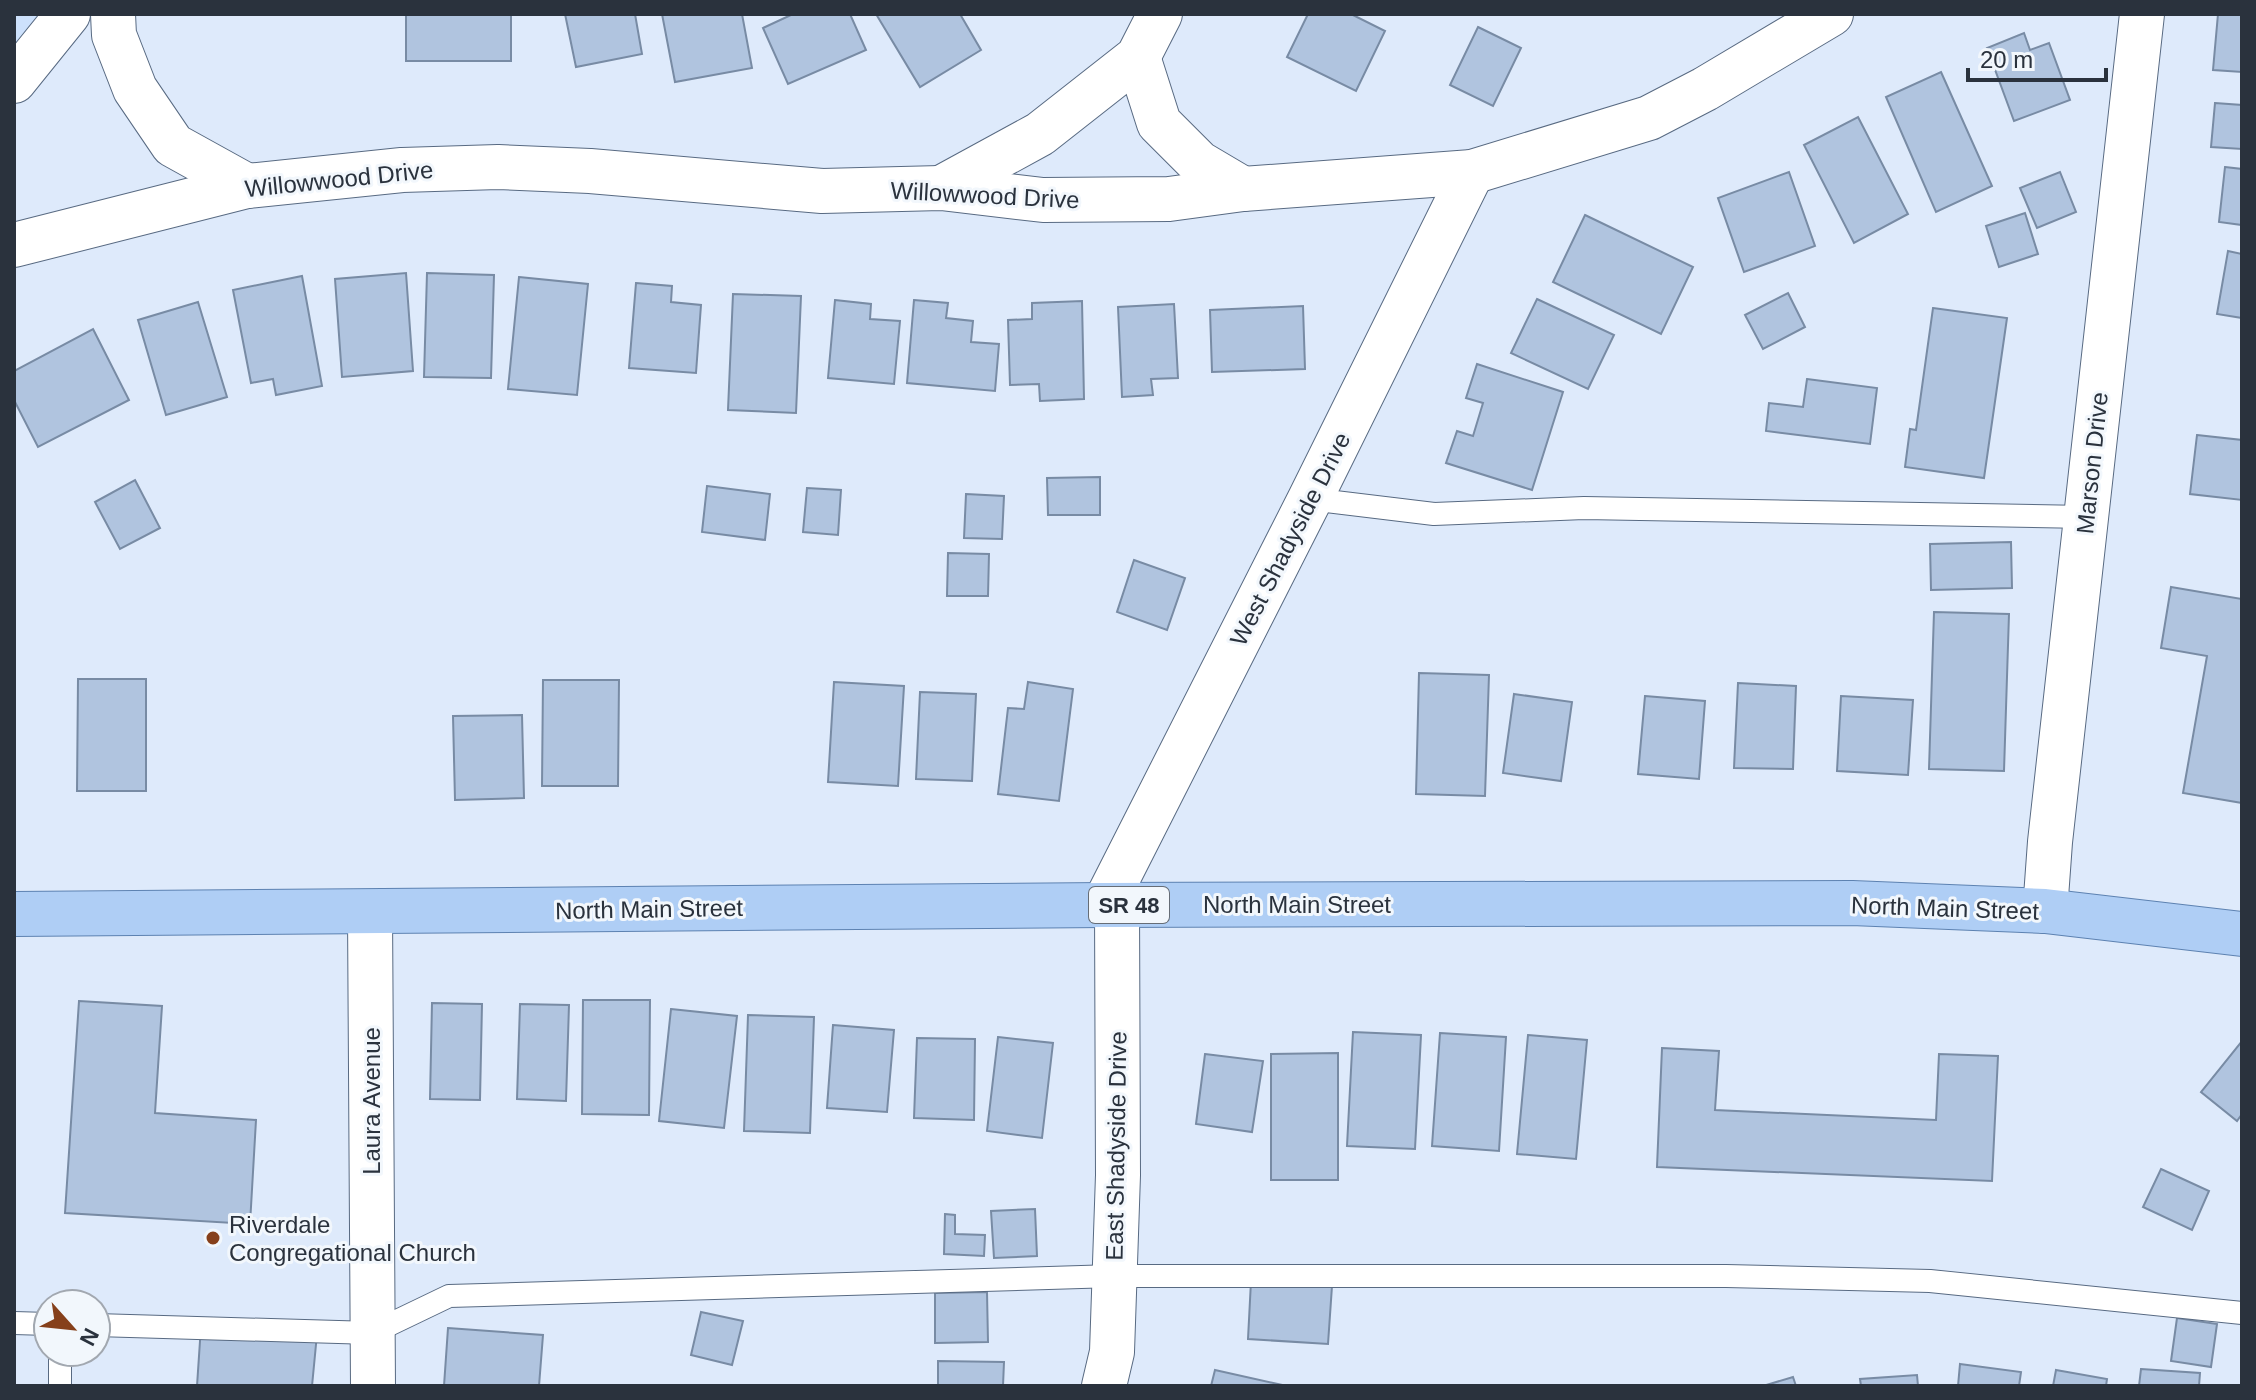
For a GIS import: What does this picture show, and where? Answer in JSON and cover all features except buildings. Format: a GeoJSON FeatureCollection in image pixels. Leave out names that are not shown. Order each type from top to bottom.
{"type":"FeatureCollection","features":[{"type":"Feature","properties":{"kind":"main road","name":"North Main Street"},"geometry":{"type":"LineString","coordinates":[[14,914],[1110,905],[1852,903],[2045,911],[2242,934]]}},
{"type":"Feature","properties":{"kind":"street"},"geometry":{"type":"LineString","coordinates":[[14,81],[68,14]]}},
{"type":"Feature","properties":{"kind":"street"},"geometry":{"type":"LineString","coordinates":[[113,14],[114,35],[135,89],[173,145],[247,186]]}},
{"type":"Feature","properties":{"kind":"street"},"geometry":{"type":"LineString","coordinates":[[941,188],[1040,134],[1138,57],[1160,14]]}},
{"type":"Feature","properties":{"kind":"street","name":"Willowwood Drive"},"geometry":{"type":"LineString","coordinates":[[14,245],[247,186],[402,170],[498,167],[590,171],[822,191],[941,188],[1043,200],[1169,199],[1243,189],[1472,172],[1649,118],[1705,89],[1831,14]]}},
{"type":"Feature","properties":{"kind":"street","name":"Marson Drive"},"geometry":{"type":"LineString","coordinates":[[2045,911],[2050,842],[2142,14]]}},
{"type":"Feature","properties":{"kind":"street"},"geometry":{"type":"LineString","coordinates":[[1138,57],[1159,123],[1199,163],[1243,189]]}},
{"type":"Feature","properties":{"kind":"street","name":"West Shadyside Drive"},"geometry":{"type":"LineString","coordinates":[[1110,905],[1472,172]]}},
{"type":"Feature","properties":{"kind":"street","name":"East Shadyside Drive"},"geometry":{"type":"LineString","coordinates":[[1104,1386],[1112,1352],[1118,1175],[1110,905]]}},
{"type":"Feature","properties":{"kind":"street","name":"Laura Avenue"},"geometry":{"type":"LineString","coordinates":[[370,912],[373,1386]]}},
{"type":"Feature","properties":{"kind":"lane"},"geometry":{"type":"LineString","coordinates":[[1310,499],[1434,514],[1584,508],[2086,517]]}},
{"type":"Feature","properties":{"kind":"lane"},"geometry":{"type":"LineString","coordinates":[[112,1325],[372,1333],[449,1296],[1114,1276],[1726,1276],[1930,1281],[2242,1313]]}},
{"type":"Feature","properties":{"kind":"shaded area"},"geometry":{"type":"Polygon","coordinates":[[[14,14],[68,14],[14,81],[14,14]]]}},
{"type":"Feature","properties":{"kind":"place","name":"Riverdale Congregational Church"},"geometry":{"type":"Point","coordinates":[213,1238]}}]}
